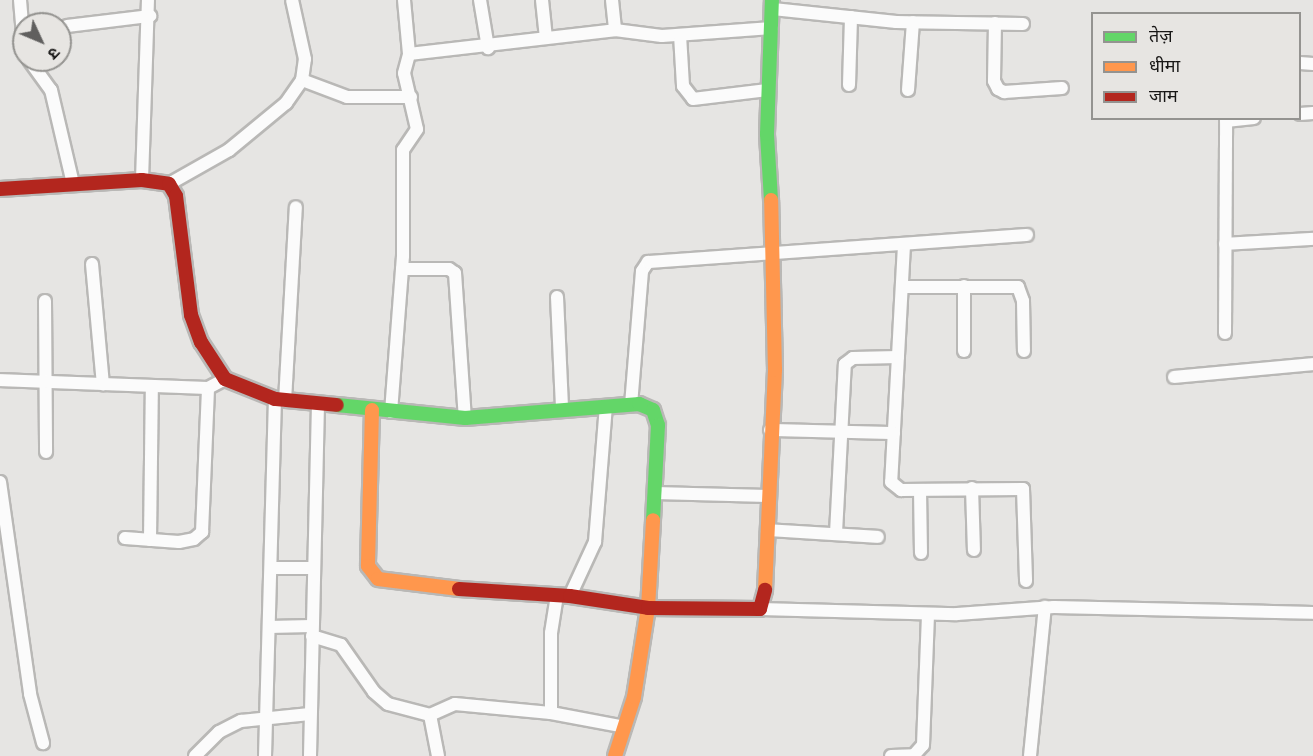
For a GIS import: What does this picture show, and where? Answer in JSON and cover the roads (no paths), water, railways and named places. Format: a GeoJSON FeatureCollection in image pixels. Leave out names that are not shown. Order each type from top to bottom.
{"type":"FeatureCollection","features":[{"type":"Feature","properties":{"kind":"street"},"geometry":{"type":"LineString","coordinates":[[142,180],[150,16],[148,0]]}},
{"type":"Feature","properties":{"kind":"street"},"geometry":{"type":"LineString","coordinates":[[0,189],[142,180],[169,184],[238,142],[286,103],[302,80],[305,59],[292,0]]}},
{"type":"Feature","properties":{"kind":"street"},"geometry":{"type":"LineString","coordinates":[[391,412],[402,269],[403,150],[417,129],[404,73],[409,54],[404,0]]}},
{"type":"Feature","properties":{"kind":"street"},"geometry":{"type":"LineString","coordinates":[[480,0],[488,48]]}},
{"type":"Feature","properties":{"kind":"street"},"geometry":{"type":"LineString","coordinates":[[543,0],[546,38]]}},
{"type":"Feature","properties":{"kind":"street"},"geometry":{"type":"LineString","coordinates":[[612,0],[615,30]]}},
{"type":"Feature","properties":{"kind":"street"},"geometry":{"type":"LineString","coordinates":[[760,609],[765,588],[775,255],[767,90],[773,4],[851,17],[913,22],[1023,24]]}},
{"type":"Feature","properties":{"kind":"street"},"geometry":{"type":"LineString","coordinates":[[72,25],[150,16]]}},
{"type":"Feature","properties":{"kind":"street"},"geometry":{"type":"LineString","coordinates":[[849,85],[851,17]]}},
{"type":"Feature","properties":{"kind":"street"},"geometry":{"type":"LineString","coordinates":[[908,90],[913,22]]}},
{"type":"Feature","properties":{"kind":"street"},"geometry":{"type":"LineString","coordinates":[[995,23],[993,81],[998,88],[1004,92],[1062,88]]}},
{"type":"Feature","properties":{"kind":"street"},"geometry":{"type":"LineString","coordinates":[[409,54],[488,48],[615,30],[680,35],[772,28]]}},
{"type":"Feature","properties":{"kind":"street"},"geometry":{"type":"LineString","coordinates":[[680,35],[683,86],[693,99],[767,90]]}},
{"type":"Feature","properties":{"kind":"street"},"geometry":{"type":"LineString","coordinates":[[38,72],[51,90],[73,184]]}},
{"type":"Feature","properties":{"kind":"street"},"geometry":{"type":"LineString","coordinates":[[302,80],[347,97],[411,97]]}},
{"type":"Feature","properties":{"kind":"street"},"geometry":{"type":"LineString","coordinates":[[1226,120],[1226,333]]}},
{"type":"Feature","properties":{"kind":"street"},"geometry":{"type":"LineString","coordinates":[[169,184],[176,196],[191,315],[201,342],[225,379],[280,400],[318,406],[465,418],[631,405],[647,406],[657,417],[648,608],[634,697],[615,756]]}},
{"type":"Feature","properties":{"kind":"street"},"geometry":{"type":"LineString","coordinates":[[265,756],[280,400],[296,207]]}},
{"type":"Feature","properties":{"kind":"street"},"geometry":{"type":"LineString","coordinates":[[631,405],[644,265],[652,261],[775,255],[1027,235]]}},
{"type":"Feature","properties":{"kind":"street"},"geometry":{"type":"LineString","coordinates":[[1225,244],[1313,239]]}},
{"type":"Feature","properties":{"kind":"street"},"geometry":{"type":"LineString","coordinates":[[904,245],[891,482],[901,490],[1017,486],[1026,493],[1026,581]]}},
{"type":"Feature","properties":{"kind":"street"},"geometry":{"type":"LineString","coordinates":[[92,264],[103,384]]}},
{"type":"Feature","properties":{"kind":"street"},"geometry":{"type":"LineString","coordinates":[[402,269],[449,269],[455,273],[465,418]]}},
{"type":"Feature","properties":{"kind":"street"},"geometry":{"type":"LineString","coordinates":[[964,286],[964,351]]}},
{"type":"Feature","properties":{"kind":"street"},"geometry":{"type":"LineString","coordinates":[[902,287],[1018,287],[1023,301],[1024,351]]}},
{"type":"Feature","properties":{"kind":"street"},"geometry":{"type":"LineString","coordinates":[[557,297],[562,409]]}},
{"type":"Feature","properties":{"kind":"street"},"geometry":{"type":"LineString","coordinates":[[45,301],[46,452]]}},
{"type":"Feature","properties":{"kind":"street"},"geometry":{"type":"LineString","coordinates":[[836,533],[841,429],[848,359],[898,357]]}},
{"type":"Feature","properties":{"kind":"street"},"geometry":{"type":"LineString","coordinates":[[1174,377],[1313,364]]}},
{"type":"Feature","properties":{"kind":"street"},"geometry":{"type":"LineString","coordinates":[[0,380],[208,388],[225,379]]}},
{"type":"Feature","properties":{"kind":"street"},"geometry":{"type":"LineString","coordinates":[[150,540],[152,386]]}},
{"type":"Feature","properties":{"kind":"street"},"geometry":{"type":"LineString","coordinates":[[125,538],[179,542],[202,532],[208,388]]}},
{"type":"Feature","properties":{"kind":"street"},"geometry":{"type":"LineString","coordinates":[[310,756],[312,568],[318,406]]}},
{"type":"Feature","properties":{"kind":"street"},"geometry":{"type":"LineString","coordinates":[[551,713],[551,633],[563,595],[595,542],[606,406]]}},
{"type":"Feature","properties":{"kind":"street"},"geometry":{"type":"LineString","coordinates":[[372,410],[368,566],[372,576],[422,586],[563,595],[648,608],[928,614],[1045,607],[1313,613]]}},
{"type":"Feature","properties":{"kind":"street"},"geometry":{"type":"LineString","coordinates":[[770,430],[841,429],[894,433]]}},
{"type":"Feature","properties":{"kind":"street"},"geometry":{"type":"LineString","coordinates":[[0,482],[30,694],[43,743]]}},
{"type":"Feature","properties":{"kind":"street"},"geometry":{"type":"LineString","coordinates":[[972,488],[974,550]]}},
{"type":"Feature","properties":{"kind":"street"},"geometry":{"type":"LineString","coordinates":[[920,490],[921,553]]}},
{"type":"Feature","properties":{"kind":"street"},"geometry":{"type":"LineString","coordinates":[[655,494],[768,496]]}},
{"type":"Feature","properties":{"kind":"street"},"geometry":{"type":"LineString","coordinates":[[767,530],[878,537]]}},
{"type":"Feature","properties":{"kind":"street"},"geometry":{"type":"LineString","coordinates":[[272,568],[312,568]]}},
{"type":"Feature","properties":{"kind":"street"},"geometry":{"type":"LineString","coordinates":[[1030,756],[1045,607]]}},
{"type":"Feature","properties":{"kind":"street"},"geometry":{"type":"LineString","coordinates":[[891,756],[914,755],[923,745],[928,614]]}},
{"type":"Feature","properties":{"kind":"street"},"geometry":{"type":"LineString","coordinates":[[269,627],[311,631],[341,645],[374,693],[388,704],[430,715],[455,704],[551,713],[625,727]]}},
{"type":"Feature","properties":{"kind":"street"},"geometry":{"type":"LineString","coordinates":[[195,756],[219,732],[241,721],[310,714]]}},
{"type":"Feature","properties":{"kind":"street"},"geometry":{"type":"LineString","coordinates":[[430,715],[438,756]]}}]}
